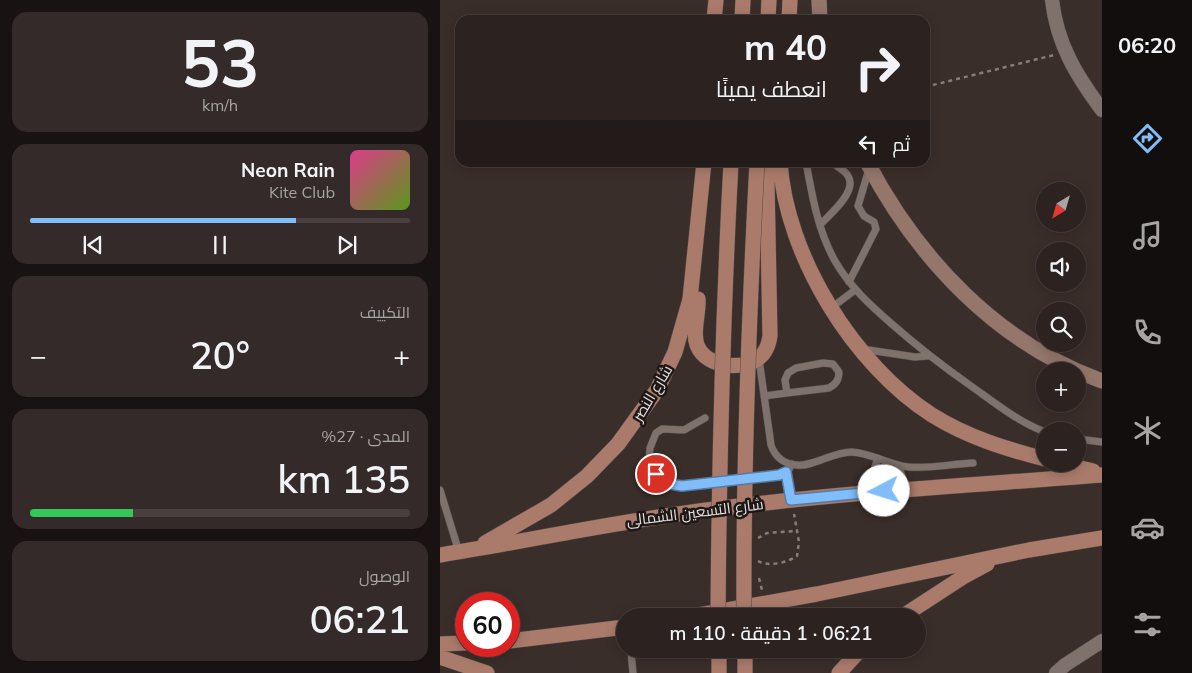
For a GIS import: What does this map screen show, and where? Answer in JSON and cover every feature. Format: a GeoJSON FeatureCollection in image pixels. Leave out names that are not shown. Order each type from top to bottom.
{"type":"FeatureCollection","features":[{"type":"Feature","properties":{"kind":"main road"},"geometry":{"type":"LineString","coordinates":[[714,15],[716,0]]}},
{"type":"Feature","properties":{"kind":"main road"},"geometry":{"type":"LineString","coordinates":[[742,15],[743,0]]}},
{"type":"Feature","properties":{"kind":"main road"},"geometry":{"type":"LineString","coordinates":[[768,15],[769,0]]}},
{"type":"Feature","properties":{"kind":"main road"},"geometry":{"type":"LineString","coordinates":[[789,15],[790,0]]}},
{"type":"Feature","properties":{"kind":"main road","name":"شارع النصر"},"geometry":{"type":"LineString","coordinates":[[476,549],[551,505],[587,476],[618,444],[645,408],[666,372],[675,352],[686,317],[692,279],[703,167]]}},
{"type":"Feature","properties":{"kind":"main road"},"geometry":{"type":"LineString","coordinates":[[718,608],[724,301],[731,167]]}},
{"type":"Feature","properties":{"kind":"main road"},"geometry":{"type":"LineString","coordinates":[[744,608],[745,453],[750,293],[757,167]]}},
{"type":"Feature","properties":{"kind":"main road"},"geometry":{"type":"LineString","coordinates":[[692,279],[698,293],[696,339],[700,352],[710,361],[721,364],[748,364],[759,358],[767,348],[770,336],[767,182],[768,167]]}},
{"type":"Feature","properties":{"kind":"main road"},"geometry":{"type":"LineString","coordinates":[[780,167],[782,185],[792,223],[809,266],[820,290],[858,348],[895,386],[932,415],[976,438],[1036,456]]}},
{"type":"Feature","properties":{"kind":"main road"},"geometry":{"type":"LineString","coordinates":[[1086,470],[1102,474]]}},
{"type":"Feature","properties":{"kind":"main road","name":"شارع التسعين الشمالى"},"geometry":{"type":"LineString","coordinates":[[440,555],[625,521],[791,500],[1102,474]]}},
{"type":"Feature","properties":{"kind":"main road"},"geometry":{"type":"LineString","coordinates":[[737,608],[1102,538]]}},
{"type":"Feature","properties":{"kind":"main road"},"geometry":{"type":"LineString","coordinates":[[915,608],[963,577],[1003,556]]}},
{"type":"Feature","properties":{"kind":"main road"},"geometry":{"type":"LineString","coordinates":[[520,640],[616,628]]}},
{"type":"Feature","properties":{"kind":"main road"},"geometry":{"type":"LineString","coordinates":[[440,644],[455,644]]}},
{"type":"Feature","properties":{"kind":"main road"},"geometry":{"type":"LineString","coordinates":[[440,657],[457,665],[487,673]]}},
{"type":"Feature","properties":{"kind":"main road"},"geometry":{"type":"LineString","coordinates":[[718,658],[719,673]]}},
{"type":"Feature","properties":{"kind":"main road"},"geometry":{"type":"LineString","coordinates":[[744,658],[745,673]]}},
{"type":"Feature","properties":{"kind":"main road"},"geometry":{"type":"LineString","coordinates":[[839,673],[853,658]]}},
{"type":"Feature","properties":{"kind":"street"},"geometry":{"type":"LineString","coordinates":[[819,0],[820,15]]}},
{"type":"Feature","properties":{"kind":"street"},"geometry":{"type":"LineString","coordinates":[[1052,0],[1054,16],[1065,52],[1082,84],[1102,110]]}},
{"type":"Feature","properties":{"kind":"street"},"geometry":{"type":"LineString","coordinates":[[869,167],[912,234],[946,276],[964,294],[1005,328],[1027,343],[1058,361],[1102,381]]}},
{"type":"Feature","properties":{"kind":"street"},"geometry":{"type":"LineString","coordinates":[[1056,673],[1102,641]]}},
{"type":"Feature","properties":{"kind":"lane"},"geometry":{"type":"LineString","coordinates":[[807,167],[820,226],[835,261],[855,290],[867,303],[928,356],[1020,421],[1036,428]]}},
{"type":"Feature","properties":{"kind":"lane"},"geometry":{"type":"LineString","coordinates":[[820,226],[846,195],[850,187],[847,174],[839,167]]}},
{"type":"Feature","properties":{"kind":"lane"},"geometry":{"type":"LineString","coordinates":[[849,282],[876,229],[874,222],[864,216],[858,206],[868,167]]}},
{"type":"Feature","properties":{"kind":"lane"},"geometry":{"type":"LineString","coordinates":[[832,308],[855,290]]}},
{"type":"Feature","properties":{"kind":"lane"},"geometry":{"type":"LineString","coordinates":[[858,348],[915,357],[928,356]]}},
{"type":"Feature","properties":{"kind":"lane"},"geometry":{"type":"LineString","coordinates":[[759,358],[773,451],[782,460],[792,464],[807,464],[830,456],[862,453],[898,465],[914,467],[972,462]]}},
{"type":"Feature","properties":{"kind":"lane"},"geometry":{"type":"LineString","coordinates":[[764,396],[829,388],[837,382],[838,372],[833,364],[828,363],[792,370],[786,376],[787,393]]}},
{"type":"Feature","properties":{"kind":"lane"},"geometry":{"type":"LineString","coordinates":[[705,418],[684,430],[662,428],[656,433],[650,448],[649,460],[653,470],[665,482],[682,486],[779,475],[786,472],[792,464]]}},
{"type":"Feature","properties":{"kind":"lane"},"geometry":{"type":"LineString","coordinates":[[1086,440],[1102,442]]}},
{"type":"Feature","properties":{"kind":"lane"},"geometry":{"type":"LineString","coordinates":[[866,493],[878,458]]}},
{"type":"Feature","properties":{"kind":"lane"},"geometry":{"type":"LineString","coordinates":[[898,465],[907,489]]}},
{"type":"Feature","properties":{"kind":"lane"},"geometry":{"type":"LineString","coordinates":[[786,472],[791,500]]}},
{"type":"Feature","properties":{"kind":"lane"},"geometry":{"type":"LineString","coordinates":[[440,490],[459,552]]}},
{"type":"Feature","properties":{"kind":"lane"},"geometry":{"type":"LineString","coordinates":[[632,658],[633,673]]}},
{"type":"Feature","properties":{"kind":"path"},"geometry":{"type":"LineString","coordinates":[[930,86],[1065,52]]}},
{"type":"Feature","properties":{"kind":"path"},"geometry":{"type":"LineString","coordinates":[[755,542],[759,536],[767,533],[797,531],[799,542],[797,556],[790,561],[765,563],[760,562],[756,557]]}},
{"type":"Feature","properties":{"kind":"path"},"geometry":{"type":"LineString","coordinates":[[758,570],[765,603]]}},
{"type":"Feature","properties":{"kind":"route"},"geometry":{"type":"LineString","coordinates":[[656,474],[665,482],[682,486],[779,475],[786,472],[791,500],[884,491]]}}]}
